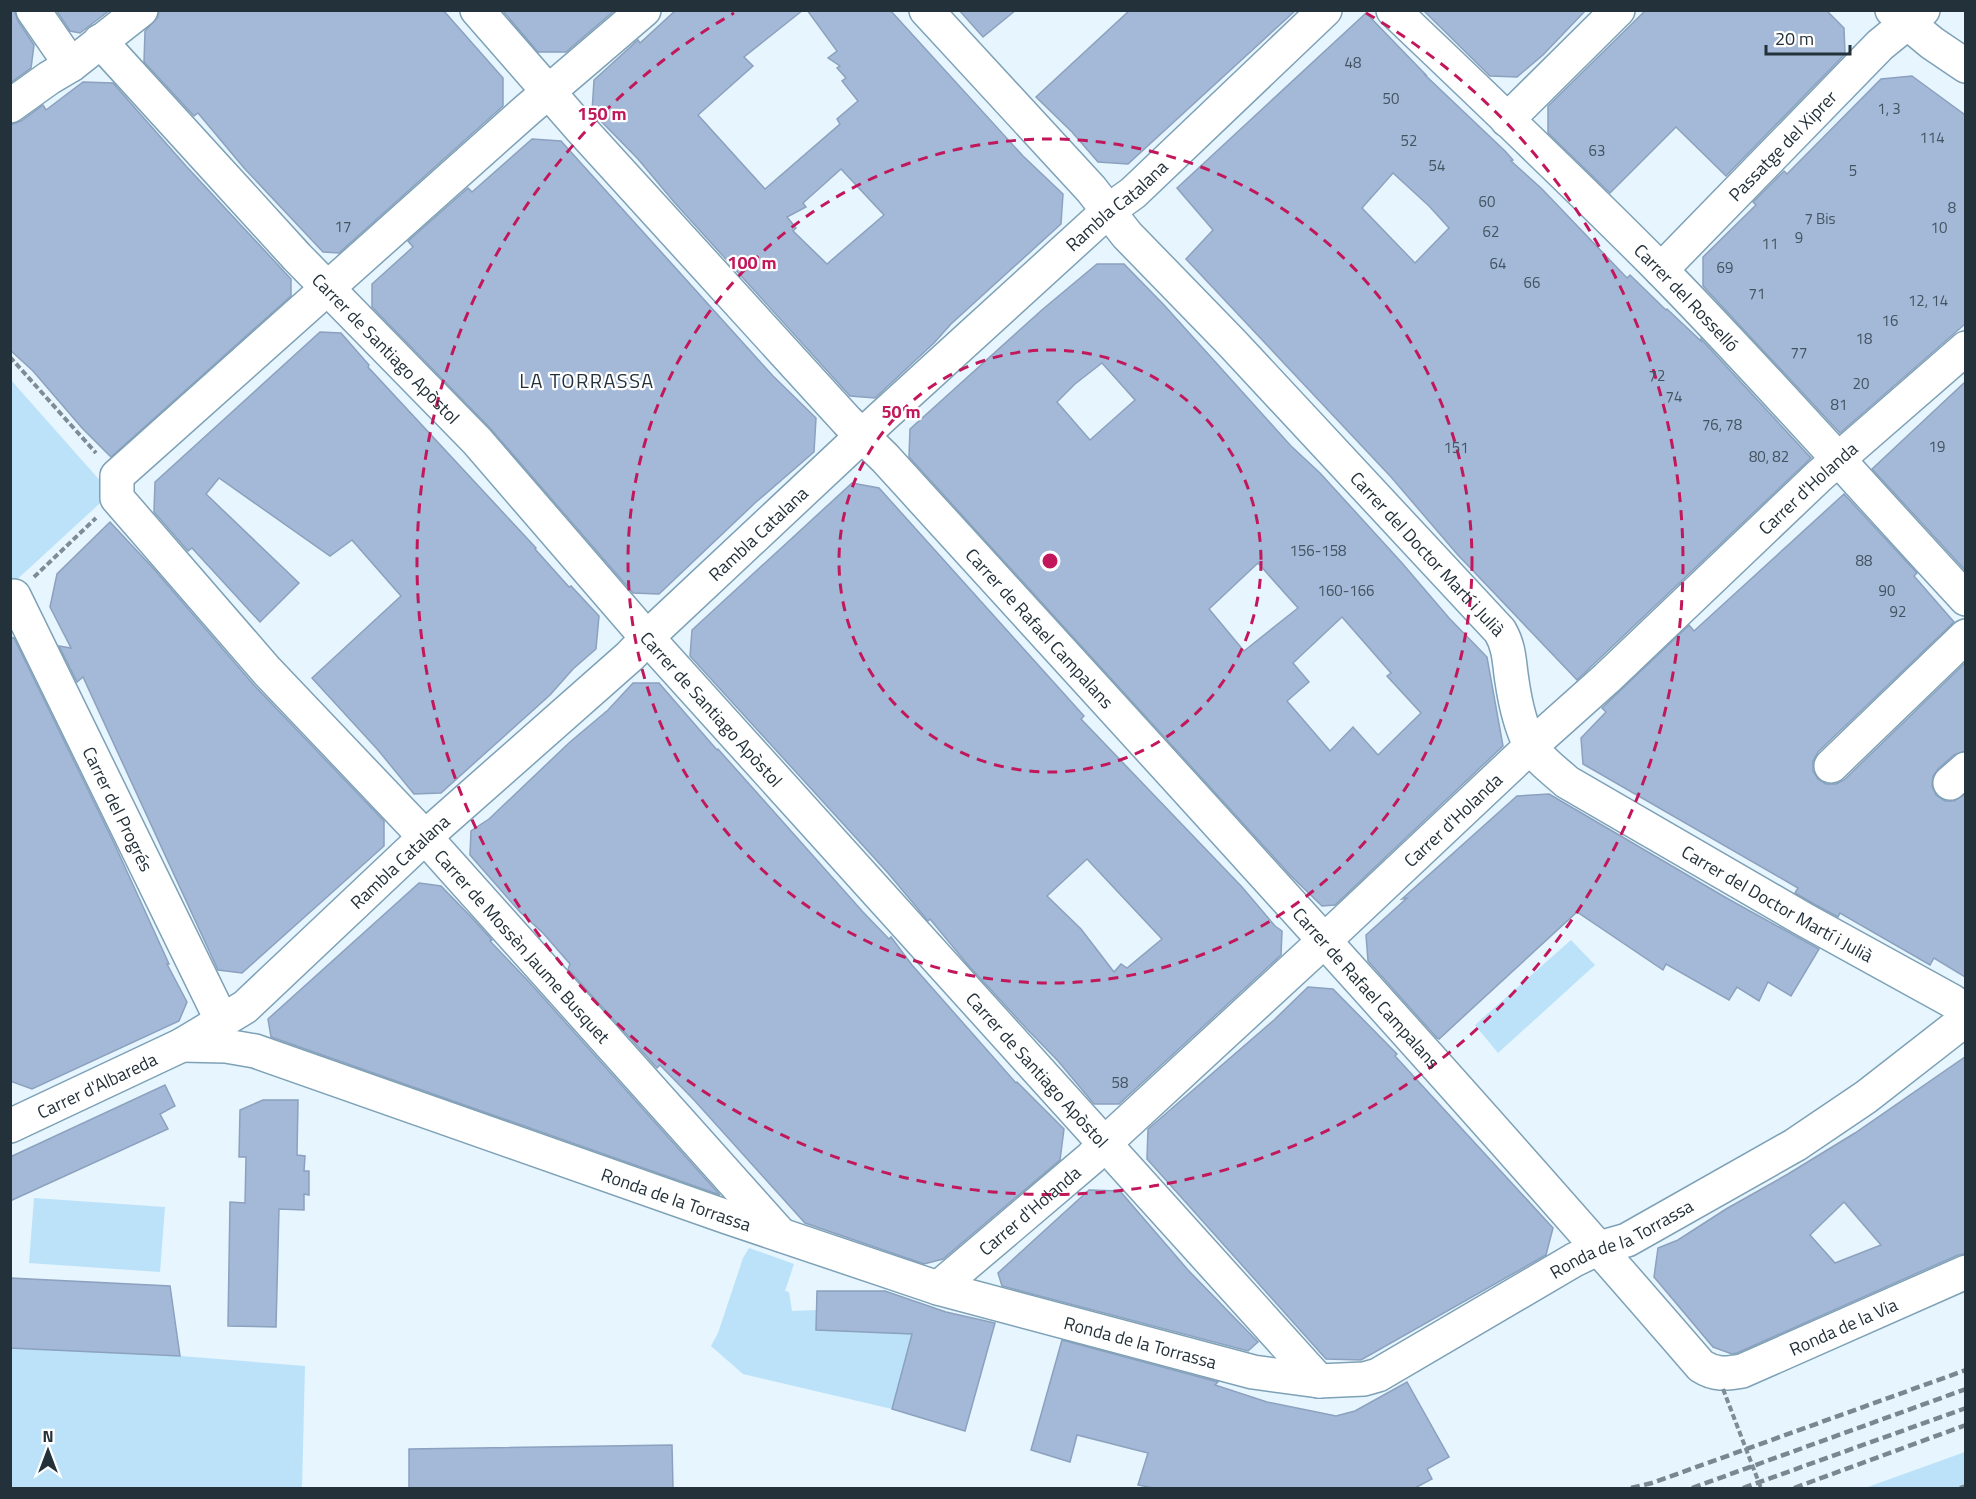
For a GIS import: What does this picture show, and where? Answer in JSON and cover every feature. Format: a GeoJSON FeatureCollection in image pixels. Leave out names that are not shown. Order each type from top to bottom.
{"type":"FeatureCollection","features":[{"type":"Feature","properties":{"kind":"street"},"geometry":{"type":"LineString","coordinates":[[33,10],[71,65]]}},
{"type":"Feature","properties":{"kind":"street"},"geometry":{"type":"LineString","coordinates":[[10,106],[71,65],[141,10]]}},
{"type":"Feature","properties":{"kind":"street","name":"Carrer de Rafael Campalans"},"geometry":{"type":"LineString","coordinates":[[477,10],[862,436],[885,458],[1324,941],[1599,1248],[1701,1366],[1721,1382]]}},
{"type":"Feature","properties":{"kind":"street"},"geometry":{"type":"LineString","coordinates":[[117,487],[328,289],[549,91],[644,10]]}},
{"type":"Feature","properties":{"kind":"street","name":"Carrer del Doctor Martí i Julià"},"geometry":{"type":"LineString","coordinates":[[926,10],[1091,189],[1127,235],[1256,368],[1500,632],[1508,644],[1515,697],[1531,746],[1541,759],[1567,782],[1805,921],[1952,1001],[1965,1012]]}},
{"type":"Feature","properties":{"kind":"street","name":"Rambla Catalana"},"geometry":{"type":"LineString","coordinates":[[182,1045],[234,1014],[426,837],[648,639],[862,436],[1108,211],[1133,193],[1326,10]]}},
{"type":"Feature","properties":{"kind":"street","name":"Carrer del Rosselló"},"geometry":{"type":"LineString","coordinates":[[1393,10],[1661,270],[1824,443],[1965,599]]}},
{"type":"Feature","properties":{"kind":"street"},"geometry":{"type":"LineString","coordinates":[[1508,120],[1618,10]]}},
{"type":"Feature","properties":{"kind":"street"},"geometry":{"type":"LineString","coordinates":[[1907,15],[1965,66]]}},
{"type":"Feature","properties":{"kind":"street","name":"Passatge del Xiprer"},"geometry":{"type":"LineString","coordinates":[[1661,270],[1870,56],[1907,15]]}},
{"type":"Feature","properties":{"kind":"street","name":"Carrer de Santiago Apòstol"},"geometry":{"type":"LineString","coordinates":[[100,41],[328,289],[477,441],[648,639],[1319,1381]]}},
{"type":"Feature","properties":{"kind":"street","name":"Carrer d'Holanda"},"geometry":{"type":"LineString","coordinates":[[938,1288],[1091,1158],[1838,460],[1965,348]]}},
{"type":"Feature","properties":{"kind":"street","name":"Carrer de Mossèn Jaume Busquet"},"geometry":{"type":"LineString","coordinates":[[117,487],[267,671],[426,837],[782,1236]]}},
{"type":"Feature","properties":{"kind":"street","name":"Carrer del Progrés"},"geometry":{"type":"LineString","coordinates":[[12,598],[234,1014]]}},
{"type":"Feature","properties":{"kind":"street"},"geometry":{"type":"LineString","coordinates":[[1831,766],[1965,636]]}},
{"type":"Feature","properties":{"kind":"street"},"geometry":{"type":"LineString","coordinates":[[234,1014],[243,1023],[255,1051]]}},
{"type":"Feature","properties":{"kind":"street","name":"Ronda de la Torrassa"},"geometry":{"type":"LineString","coordinates":[[182,1045],[226,1046],[255,1051],[782,1236],[938,1288],[1253,1372],[1319,1381],[1364,1379],[1378,1375],[1574,1260],[1599,1248],[1628,1240],[1796,1145],[1866,1097],[1965,1019]]}},
{"type":"Feature","properties":{"kind":"street","name":"Carrer d'Albareda"},"geometry":{"type":"LineString","coordinates":[[11,1125],[182,1045]]}},
{"type":"Feature","properties":{"kind":"street","name":"Ronda de la Via"},"geometry":{"type":"LineString","coordinates":[[1721,1382],[1965,1272]]}},
{"type":"Feature","properties":{"kind":"path"},"geometry":{"type":"LineString","coordinates":[[10,357],[117,487],[12,598]]}},
{"type":"Feature","properties":{"kind":"path"},"geometry":{"type":"LineString","coordinates":[[1721,1382],[1761,1488]]}},
{"type":"Feature","properties":{"kind":"path"},"geometry":{"type":"LineString","coordinates":[[1960,1488],[1965,1486]]}},
{"type":"Feature","properties":{"kind":"shaded area"},"geometry":{"type":"Polygon","coordinates":[[[10,379],[111,493],[11,585],[10,585],[10,379]]]}},
{"type":"Feature","properties":{"kind":"shaded area"},"geometry":{"type":"Polygon","coordinates":[[[1571,940],[1595,965],[1498,1053],[1475,1025],[1571,940]]]}},
{"type":"Feature","properties":{"kind":"shaded area"},"geometry":{"type":"Polygon","coordinates":[[[34,1198],[165,1207],[160,1272],[29,1263],[34,1198]]]}},
{"type":"Feature","properties":{"kind":"shaded area"},"geometry":{"type":"Polygon","coordinates":[[[749,1248],[794,1264],[785,1291],[789,1292],[792,1311],[817,1310],[885,1293],[921,1303],[892,1409],[743,1374],[711,1346],[718,1333],[743,1258],[749,1248]]]}},
{"type":"Feature","properties":{"kind":"shaded area"},"geometry":{"type":"Polygon","coordinates":[[[11,1348],[180,1356],[305,1366],[302,1488],[11,1488],[11,1348]]]}},
{"type":"Feature","properties":{"kind":"shaded area"},"geometry":{"type":"Polygon","coordinates":[[[1965,1452],[1965,1486],[1959,1488],[1865,1488],[1965,1452]]]}},
{"type":"Feature","properties":{"kind":"building"},"geometry":{"type":"Polygon","coordinates":[[[10,10],[14,10],[18,21],[34,45],[31,68],[10,83],[10,10]]]}},
{"type":"Feature","properties":{"kind":"building"},"geometry":{"type":"Polygon","coordinates":[[[56,10],[110,10],[80,33],[70,31],[56,10]]]}},
{"type":"Feature","properties":{"kind":"building"},"geometry":{"type":"Polygon","coordinates":[[[159,10],[443,10],[503,78],[503,106],[339,253],[323,252],[244,168],[198,113],[194,116],[144,62],[145,31],[158,17],[159,10]]]}},
{"type":"Feature","properties":{"kind":"building"},"geometry":{"type":"Polygon","coordinates":[[[502,10],[615,10],[566,52],[538,52],[502,10]]]}},
{"type":"Feature","properties":{"kind":"building"},"geometry":{"type":"Polygon","coordinates":[[[676,10],[803,10],[744,57],[753,66],[698,115],[765,189],[840,124],[837,119],[858,101],[842,81],[846,78],[837,68],[840,66],[828,58],[837,51],[807,10],[890,10],[1023,156],[1063,194],[1061,224],[951,324],[875,398],[850,396],[674,202],[638,159],[592,112],[594,80],[638,40],[640,43],[676,10]],[[841,169],[803,203],[806,207],[787,217],[796,228],[793,231],[827,264],[884,215],[841,169]]]}},
{"type":"Feature","properties":{"kind":"building"},"geometry":{"type":"Polygon","coordinates":[[[959,10],[1016,10],[983,37],[959,10]]]}},
{"type":"Feature","properties":{"kind":"building"},"geometry":{"type":"Polygon","coordinates":[[[1130,10],[1296,10],[1128,164],[1098,162],[1072,132],[1036,97],[1130,10]]]}},
{"type":"Feature","properties":{"kind":"building"},"geometry":{"type":"Polygon","coordinates":[[[1423,10],[1586,10],[1543,55],[1517,77],[1490,76],[1423,10]]]}},
{"type":"Feature","properties":{"kind":"building"},"geometry":{"type":"Polygon","coordinates":[[[1646,10],[1826,10],[1844,28],[1845,54],[1726,176],[1676,127],[1610,193],[1548,133],[1548,106],[1646,10]]]}},
{"type":"Feature","properties":{"kind":"building"},"geometry":{"type":"Polygon","coordinates":[[[1366,13],[1425,75],[1505,151],[1513,160],[1511,161],[1542,189],[1627,278],[1630,275],[1701,341],[1701,339],[1811,458],[1577,680],[1457,554],[1391,477],[1186,259],[1213,230],[1177,188],[1366,13]],[[1393,173],[1362,208],[1415,263],[1449,228],[1393,173]]]}},
{"type":"Feature","properties":{"kind":"building"},"geometry":{"type":"Polygon","coordinates":[[[1912,76],[1965,115],[1965,324],[1840,433],[1703,286],[1703,257],[1756,205],[1753,202],[1784,171],[1787,174],[1881,79],[1912,76]]]}},
{"type":"Feature","properties":{"kind":"building"},"geometry":{"type":"Polygon","coordinates":[[[83,82],[113,83],[291,279],[291,296],[111,457],[82,428],[33,371],[10,350],[10,125],[21,121],[43,105],[46,110],[83,82]]]}},
{"type":"Feature","properties":{"kind":"building"},"geometry":{"type":"Polygon","coordinates":[[[532,139],[561,141],[773,376],[816,418],[814,452],[755,503],[659,594],[633,593],[490,428],[372,307],[372,284],[413,247],[408,241],[468,188],[472,192],[532,139]]]}},
{"type":"Feature","properties":{"kind":"building"},"geometry":{"type":"Polygon","coordinates":[[[1097,264],[1124,264],[1291,446],[1320,473],[1449,618],[1487,657],[1503,746],[1335,905],[1322,906],[1291,876],[909,457],[910,429],[1043,309],[1097,264]],[[1102,363],[1075,384],[1057,402],[1090,440],[1135,400],[1102,363]],[[1258,563],[1209,609],[1244,651],[1298,608],[1258,563]],[[1342,617],[1293,663],[1309,682],[1287,701],[1330,751],[1353,727],[1378,755],[1421,713],[1387,676],[1391,673],[1342,617]]]}},
{"type":"Feature","properties":{"kind":"building"},"geometry":{"type":"Polygon","coordinates":[[[320,332],[341,333],[369,365],[368,367],[536,548],[569,587],[571,586],[599,616],[596,649],[573,669],[550,695],[441,793],[414,794],[378,750],[312,678],[401,596],[352,540],[330,556],[219,478],[206,494],[299,583],[260,622],[192,548],[188,551],[154,512],[155,482],[320,332]]]}},
{"type":"Feature","properties":{"kind":"building"},"geometry":{"type":"Polygon","coordinates":[[[1965,382],[1965,570],[1872,469],[1965,382]]]}},
{"type":"Feature","properties":{"kind":"building"},"geometry":{"type":"Polygon","coordinates":[[[852,483],[879,488],[1084,716],[1081,719],[1282,931],[1281,955],[1119,1104],[1094,1104],[1058,1061],[968,965],[930,919],[928,921],[888,873],[690,656],[692,630],[852,483]],[[1087,859],[1047,896],[1081,929],[1114,972],[1121,964],[1127,968],[1162,939],[1087,859]]]}},
{"type":"Feature","properties":{"kind":"building"},"geometry":{"type":"Polygon","coordinates":[[[1844,494],[1917,573],[1914,576],[1954,622],[1818,752],[1813,761],[1813,771],[1818,779],[1826,784],[1836,784],[1844,780],[1965,663],[1965,751],[1954,755],[1938,769],[1933,776],[1932,786],[1936,795],[1945,801],[1954,801],[1965,794],[1965,977],[1934,958],[1930,965],[1840,913],[1838,917],[1814,904],[1795,893],[1798,888],[1583,764],[1581,738],[1606,712],[1602,708],[1689,625],[1694,631],[1844,494]]]}},
{"type":"Feature","properties":{"kind":"building"},"geometry":{"type":"Polygon","coordinates":[[[110,522],[253,684],[384,821],[384,846],[242,973],[218,970],[83,677],[77,682],[59,646],[71,648],[50,607],[57,574],[110,522]]]}},
{"type":"Feature","properties":{"kind":"building"},"geometry":{"type":"Polygon","coordinates":[[[10,637],[14,638],[114,843],[169,964],[167,964],[187,1002],[179,1021],[32,1089],[10,1081],[10,637]]]}},
{"type":"Feature","properties":{"kind":"building"},"geometry":{"type":"Polygon","coordinates":[[[633,683],[659,683],[863,912],[889,939],[891,937],[912,965],[1016,1083],[1064,1129],[1060,1160],[943,1259],[924,1264],[805,1223],[694,1100],[660,1065],[657,1068],[568,969],[570,964],[543,933],[520,912],[470,855],[471,831],[489,819],[570,742],[608,710],[633,683]]]}},
{"type":"Feature","properties":{"kind":"building"},"geometry":{"type":"Polygon","coordinates":[[[1549,794],[1730,900],[1819,949],[1791,996],[1768,982],[1759,1001],[1737,987],[1729,1000],[1666,964],[1663,970],[1577,912],[1439,1039],[1437,1038],[1368,961],[1366,935],[1407,898],[1402,899],[1517,796],[1549,794]]]}},
{"type":"Feature","properties":{"kind":"building"},"geometry":{"type":"Polygon","coordinates":[[[419,883],[441,886],[474,920],[492,940],[490,941],[720,1195],[271,1037],[268,1019],[419,883]]]}},
{"type":"Feature","properties":{"kind":"building"},"geometry":{"type":"Polygon","coordinates":[[[1308,987],[1333,989],[1397,1054],[1395,1056],[1553,1228],[1546,1255],[1361,1360],[1326,1359],[1147,1159],[1148,1129],[1274,1020],[1308,987]]]}},
{"type":"Feature","properties":{"kind":"building"},"geometry":{"type":"Polygon","coordinates":[[[1965,1057],[1965,1254],[1958,1255],[1737,1353],[1732,1354],[1713,1347],[1654,1277],[1658,1248],[1678,1240],[1855,1133],[1965,1057]],[[1844,1202],[1810,1235],[1835,1263],[1881,1245],[1844,1202]]]}},
{"type":"Feature","properties":{"kind":"building"},"geometry":{"type":"Polygon","coordinates":[[[165,1085],[175,1106],[160,1114],[168,1129],[10,1201],[10,1157],[165,1085]]]}},
{"type":"Feature","properties":{"kind":"building"},"geometry":{"type":"Polygon","coordinates":[[[263,1100],[298,1100],[297,1155],[305,1156],[304,1171],[309,1171],[309,1195],[304,1194],[304,1210],[279,1209],[276,1327],[228,1326],[230,1202],[245,1203],[246,1157],[239,1157],[240,1110],[263,1100]]]}},
{"type":"Feature","properties":{"kind":"building"},"geometry":{"type":"Polygon","coordinates":[[[1089,1190],[1120,1191],[1188,1270],[1258,1342],[1248,1351],[1002,1286],[998,1273],[1089,1190]]]}},
{"type":"Feature","properties":{"kind":"building"},"geometry":{"type":"Polygon","coordinates":[[[10,1278],[170,1286],[180,1356],[10,1348],[10,1278]]]}},
{"type":"Feature","properties":{"kind":"building"},"geometry":{"type":"Polygon","coordinates":[[[817,1291],[885,1291],[946,1312],[995,1323],[965,1431],[892,1409],[912,1334],[816,1330],[817,1291]]]}},
{"type":"Feature","properties":{"kind":"building"},"geometry":{"type":"Polygon","coordinates":[[[1062,1340],[1218,1382],[1215,1385],[1267,1402],[1336,1416],[1355,1411],[1407,1382],[1449,1457],[1427,1469],[1432,1479],[1415,1488],[1153,1488],[1138,1485],[1148,1453],[1077,1435],[1070,1462],[1031,1450],[1062,1340]]]}},
{"type":"Feature","properties":{"kind":"building"},"geometry":{"type":"Polygon","coordinates":[[[672,1445],[673,1488],[409,1488],[409,1449],[672,1445]]]}},
{"type":"Feature","properties":{"kind":"railway"},"geometry":{"type":"LineString","coordinates":[[1631,1488],[1652,1483],[1966,1370]]}},
{"type":"Feature","properties":{"kind":"railway"},"geometry":{"type":"LineString","coordinates":[[1692,1488],[1966,1389]]}},
{"type":"Feature","properties":{"kind":"railway"},"geometry":{"type":"LineString","coordinates":[[1743,1488],[1966,1408]]}},
{"type":"Feature","properties":{"kind":"railway"},"geometry":{"type":"LineString","coordinates":[[1794,1488],[1966,1425]]}},
{"type":"Feature","properties":{"kind":"district","name":"LA TORRASSA"},"geometry":{"type":"Point","coordinates":[587,380]}}]}
